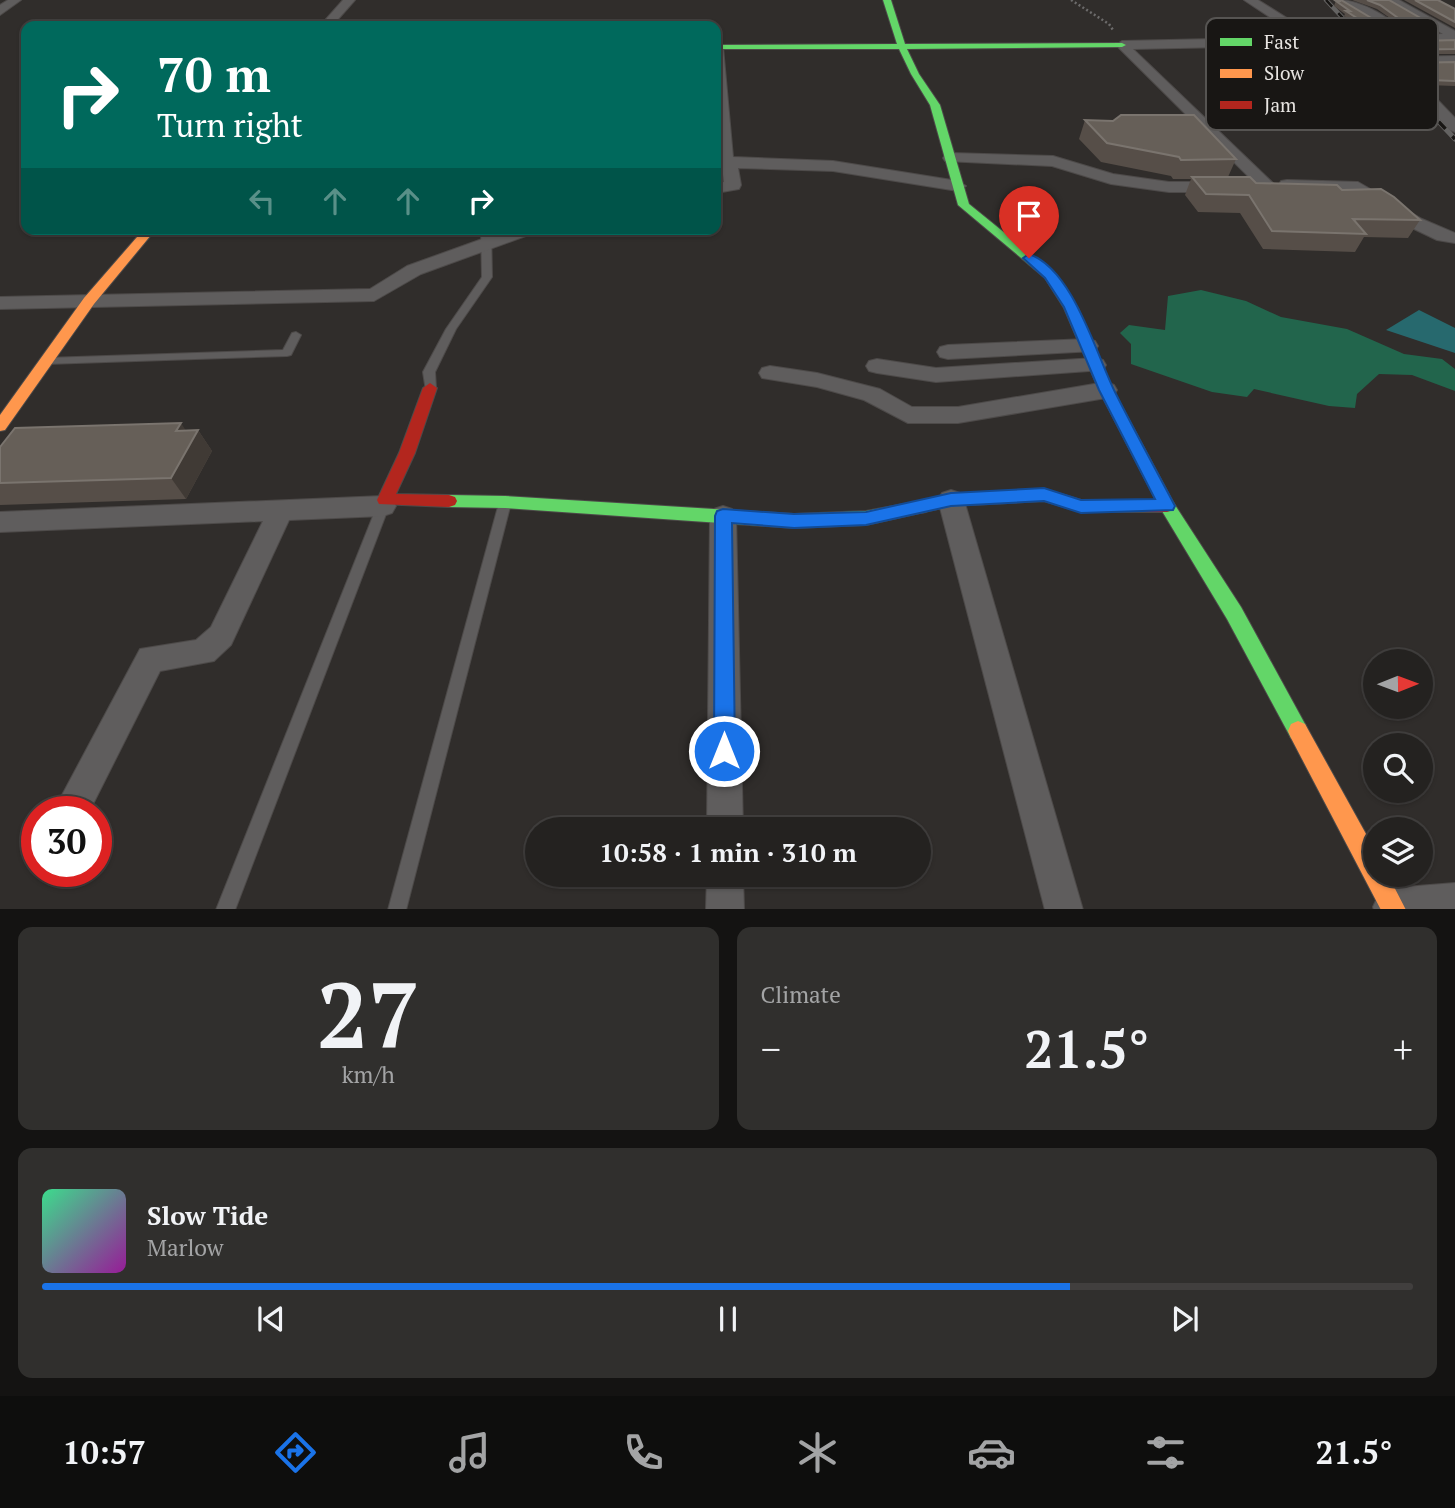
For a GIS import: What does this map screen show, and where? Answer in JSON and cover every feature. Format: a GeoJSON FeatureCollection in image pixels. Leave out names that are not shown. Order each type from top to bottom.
{"type":"FeatureCollection","features":[{"type":"Feature","properties":{"kind":"street"},"geometry":{"type":"LineString","coordinates":[[0,11],[15,0]]}},
{"type":"Feature","properties":{"kind":"street"},"geometry":{"type":"LineString","coordinates":[[330,21],[349,0]]}},
{"type":"Feature","properties":{"kind":"street"},"geometry":{"type":"LineString","coordinates":[[887,0],[902,46],[915,74],[935,105],[964,205],[1050,276],[1071,307],[1106,390],[1167,506],[1234,613],[1393,908],[1455,902]]}},
{"type":"Feature","properties":{"kind":"street"},"geometry":{"type":"LineString","coordinates":[[1250,0],[1278,18]]}},
{"type":"Feature","properties":{"kind":"street"},"geometry":{"type":"LineString","coordinates":[[1344,0],[1377,18]]}},
{"type":"Feature","properties":{"kind":"street"},"geometry":{"type":"LineString","coordinates":[[1390,0],[1422,18]]}},
{"type":"Feature","properties":{"kind":"street"},"geometry":{"type":"LineString","coordinates":[[1438,27],[1455,37]]}},
{"type":"Feature","properties":{"kind":"street"},"geometry":{"type":"LineString","coordinates":[[721,47],[1206,43]]}},
{"type":"Feature","properties":{"kind":"street"},"geometry":{"type":"LineString","coordinates":[[1122,45],[1206,126]]}},
{"type":"Feature","properties":{"kind":"street"},"geometry":{"type":"LineString","coordinates":[[1440,60],[1455,60]]}},
{"type":"Feature","properties":{"kind":"street"},"geometry":{"type":"LineString","coordinates":[[1440,60],[1455,69]]}},
{"type":"Feature","properties":{"kind":"street"},"geometry":{"type":"LineString","coordinates":[[1438,110],[1455,127]]}},
{"type":"Feature","properties":{"kind":"street"},"geometry":{"type":"LineString","coordinates":[[721,123],[723,161],[733,185],[721,187]]}},
{"type":"Feature","properties":{"kind":"street"},"geometry":{"type":"LineString","coordinates":[[1210,130],[1268,186]]}},
{"type":"Feature","properties":{"kind":"street"},"geometry":{"type":"LineString","coordinates":[[951,158],[1054,160],[1111,179],[1169,187],[1352,186],[1416,223],[1443,236],[1455,238]]}},
{"type":"Feature","properties":{"kind":"street"},"geometry":{"type":"LineString","coordinates":[[723,161],[833,166],[958,186]]}},
{"type":"Feature","properties":{"kind":"street"},"geometry":{"type":"LineString","coordinates":[[3,416],[89,301],[145,235]]}},
{"type":"Feature","properties":{"kind":"street"},"geometry":{"type":"LineString","coordinates":[[4,308],[140,298],[374,295],[414,270],[485,238],[499,239],[511,235]]}},
{"type":"Feature","properties":{"kind":"street"},"geometry":{"type":"LineString","coordinates":[[948,352],[1091,355]]}},
{"type":"Feature","properties":{"kind":"street"},"geometry":{"type":"LineString","coordinates":[[877,366],[936,375],[1091,355]]}},
{"type":"Feature","properties":{"kind":"street"},"geometry":{"type":"LineString","coordinates":[[770,373],[817,380],[872,394],[908,415],[958,415],[1106,390]]}},
{"type":"Feature","properties":{"kind":"street"},"geometry":{"type":"LineString","coordinates":[[384,503],[407,453],[430,388]]}},
{"type":"Feature","properties":{"kind":"street"},"geometry":{"type":"LineString","coordinates":[[0,522],[384,503],[505,502],[794,521],[866,518],[951,500],[1044,495],[1081,506],[1167,506]]}},
{"type":"Feature","properties":{"kind":"street"},"geometry":{"type":"LineString","coordinates":[[951,500],[1064,909]]}},
{"type":"Feature","properties":{"kind":"street"},"geometry":{"type":"LineString","coordinates":[[79,796],[151,659],[203,652],[220,636],[281,510]]}},
{"type":"Feature","properties":{"kind":"street"},"geometry":{"type":"LineString","coordinates":[[723,516],[725,817]]}},
{"type":"Feature","properties":{"kind":"street"},"geometry":{"type":"LineString","coordinates":[[725,887],[725,909]]}},
{"type":"Feature","properties":{"kind":"lane"},"geometry":{"type":"LineString","coordinates":[[430,388],[429,372],[434,361],[451,328],[487,277],[485,238]]}},
{"type":"Feature","properties":{"kind":"lane"},"geometry":{"type":"LineString","coordinates":[[46,361],[286,353],[296,335]]}},
{"type":"Feature","properties":{"kind":"lane"},"geometry":{"type":"LineString","coordinates":[[397,909],[505,502]]}},
{"type":"Feature","properties":{"kind":"lane"},"geometry":{"type":"LineString","coordinates":[[225,909],[384,503]]}},
{"type":"Feature","properties":{"kind":"path"},"geometry":{"type":"LineString","coordinates":[[1071,0],[1109,24],[1122,45]]}},
{"type":"Feature","properties":{"kind":"green space"},"geometry":{"type":"Polygon","coordinates":[[[1201,290],[1246,301],[1281,317],[1347,329],[1404,354],[1442,359],[1455,369],[1455,391],[1412,375],[1379,374],[1357,394],[1355,408],[1329,406],[1254,389],[1247,397],[1212,392],[1131,364],[1131,344],[1120,333],[1129,325],[1165,330],[1168,296],[1201,290]]]}},
{"type":"Feature","properties":{"kind":"water"},"geometry":{"type":"Polygon","coordinates":[[[1419,310],[1455,328],[1455,353],[1386,330],[1419,310]]]}},
{"type":"Feature","properties":{"kind":"building"},"geometry":{"type":"Polygon","coordinates":[[[1339,0],[1341,0],[1371,18],[1357,18],[1336,1],[1341,1],[1339,0]]]}},
{"type":"Feature","properties":{"kind":"building"},"geometry":{"type":"Polygon","coordinates":[[[1367,0],[1389,0],[1420,18],[1398,18],[1380,5],[1367,0]]]}},
{"type":"Feature","properties":{"kind":"building"},"geometry":{"type":"Polygon","coordinates":[[[1415,0],[1438,0],[1455,9],[1455,22],[1415,0]]]}},
{"type":"Feature","properties":{"kind":"building"},"geometry":{"type":"Polygon","coordinates":[[[1455,40],[1455,49],[1438,49],[1438,41],[1455,40]]]}},
{"type":"Feature","properties":{"kind":"building"},"geometry":{"type":"Polygon","coordinates":[[[1438,62],[1455,62],[1455,81],[1438,80],[1438,62]]]}},
{"type":"Feature","properties":{"kind":"building"},"geometry":{"type":"Polygon","coordinates":[[[1121,115],[1194,115],[1236,159],[1181,160],[1179,157],[1107,143],[1085,120],[1113,121],[1121,115]]]}},
{"type":"Feature","properties":{"kind":"building"},"geometry":{"type":"Polygon","coordinates":[[[1192,177],[1250,177],[1256,183],[1337,185],[1342,190],[1381,189],[1420,220],[1353,219],[1366,234],[1272,231],[1249,195],[1206,194],[1192,177]]]}},
{"type":"Feature","properties":{"kind":"building"},"geometry":{"type":"Polygon","coordinates":[[[181,423],[176,431],[198,430],[171,478],[0,483],[0,447],[15,428],[181,423]]]}},
{"type":"Feature","properties":{"kind":"railway"},"geometry":{"type":"LineString","coordinates":[[1326,0],[1343,18]]}},
{"type":"Feature","properties":{"kind":"railway"},"geometry":{"type":"LineString","coordinates":[[1438,121],[1455,139]]}},
{"type":"Feature","properties":{"kind":"traffic: fast"},"geometry":{"type":"LineString","coordinates":[[887,0],[902,46],[915,74],[935,105],[964,205],[1050,276],[1071,308],[1106,390],[1167,506],[1234,613],[1298,731]]}},
{"type":"Feature","properties":{"kind":"traffic: fast"},"geometry":{"type":"LineString","coordinates":[[721,47],[1122,45]]}},
{"type":"Feature","properties":{"kind":"traffic: fast"},"geometry":{"type":"LineString","coordinates":[[449,501],[505,502],[794,521],[866,518],[920,507]]}},
{"type":"Feature","properties":{"kind":"traffic: slow"},"geometry":{"type":"LineString","coordinates":[[0,426],[89,301],[145,235]]}},
{"type":"Feature","properties":{"kind":"traffic: slow"},"geometry":{"type":"LineString","coordinates":[[1298,731],[1393,909]]}},
{"type":"Feature","properties":{"kind":"traffic: jam"},"geometry":{"type":"LineString","coordinates":[[430,388],[407,453],[385,500],[449,501]]}},
{"type":"Feature","properties":{"kind":"traffic: jam"},"geometry":{"type":"LineString","coordinates":[[920,507],[951,500],[1044,495],[1081,506],[1167,506]]}},
{"type":"Feature","properties":{"kind":"route"},"geometry":{"type":"LineString","coordinates":[[724,751],[723,516],[794,521],[866,518],[951,500],[1044,495],[1081,506],[1167,506],[1106,390],[1071,307],[1050,276],[1029,258]]}}]}
